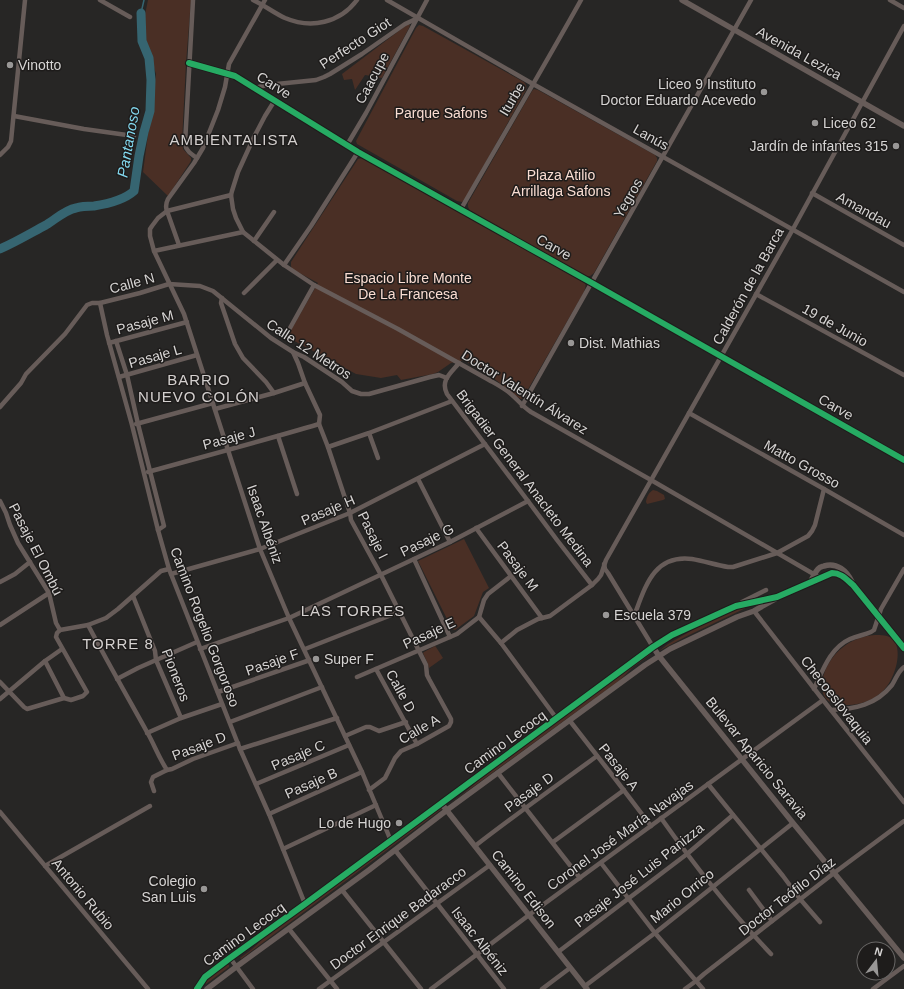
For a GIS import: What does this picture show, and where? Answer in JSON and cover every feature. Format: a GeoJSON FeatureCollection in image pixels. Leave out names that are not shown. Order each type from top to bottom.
{"type":"FeatureCollection","features":[{"type":"Feature","properties":{"kind":"street"},"geometry":{"type":"LineString","coordinates":[[0,155],[8,148],[11,141],[25,0]]}},
{"type":"Feature","properties":{"kind":"street"},"geometry":{"type":"LineString","coordinates":[[100,0],[130,17]]}},
{"type":"Feature","properties":{"kind":"street"},"geometry":{"type":"LineString","coordinates":[[193,0],[185,144],[188,151],[197,158]]}},
{"type":"Feature","properties":{"kind":"street"},"geometry":{"type":"LineString","coordinates":[[253,0],[284,18],[296,22],[310,23],[330,21],[347,11],[357,0]]}},
{"type":"Feature","properties":{"kind":"street"},"geometry":{"type":"LineString","coordinates":[[179,245],[165,206],[168,199],[203,148],[218,110],[225,87],[229,64],[265,0]]}},
{"type":"Feature","properties":{"kind":"street","name":"Lanús"},"geometry":{"type":"LineString","coordinates":[[387,0],[533,84],[664,156],[904,292]]}},
{"type":"Feature","properties":{"kind":"street","name":"Caacupe"},"geometry":{"type":"LineString","coordinates":[[347,145],[427,0]]}},
{"type":"Feature","properties":{"kind":"street","name":"Iturbe"},"geometry":{"type":"LineString","coordinates":[[461,209],[581,0]]}},
{"type":"Feature","properties":{"kind":"street","name":"Avenida Lezica"},"geometry":{"type":"LineString","coordinates":[[682,0],[904,126]]}},
{"type":"Feature","properties":{"kind":"street","name":"Yegros"},"geometry":{"type":"LineString","coordinates":[[522,406],[752,0]]}},
{"type":"Feature","properties":{"kind":"street"},"geometry":{"type":"LineString","coordinates":[[890,0],[904,8]]}},
{"type":"Feature","properties":{"kind":"street","name":"Perfecto Giot"},"geometry":{"type":"LineString","coordinates":[[254,88],[267,85],[316,80],[324,77],[362,54],[405,24],[418,18]]}},
{"type":"Feature","properties":{"kind":"street","name":"Calderón de la Barca"},"geometry":{"type":"LineString","coordinates":[[501,643],[517,630],[538,619],[550,616],[598,579],[606,560],[793,229],[904,26]]}},
{"type":"Feature","properties":{"kind":"street","name":"Carve"},"geometry":{"type":"LineString","coordinates":[[189,62],[236,76],[358,152],[904,460]]}},
{"type":"Feature","properties":{"kind":"street"},"geometry":{"type":"LineString","coordinates":[[154,250],[243,232],[235,214],[231,195],[233,185],[254,137],[275,100]]}},
{"type":"Feature","properties":{"kind":"street"},"geometry":{"type":"LineString","coordinates":[[14,116],[84,129],[134,136]]}},
{"type":"Feature","properties":{"kind":"street"},"geometry":{"type":"LineString","coordinates":[[284,265],[311,226],[358,152]]}},
{"type":"Feature","properties":{"kind":"street","name":"Amandau"},"geometry":{"type":"LineString","coordinates":[[812,193],[904,245]]}},
{"type":"Feature","properties":{"kind":"street"},"geometry":{"type":"LineString","coordinates":[[167,210],[231,195]]}},
{"type":"Feature","properties":{"kind":"street","name":"Isaac Albéniz"},"geometry":{"type":"LineString","coordinates":[[167,210],[158,218],[150,229],[150,236],[154,250],[187,322],[260,550],[362,772],[391,841]]}},
{"type":"Feature","properties":{"kind":"street"},"geometry":{"type":"LineString","coordinates":[[254,241],[274,212]]}},
{"type":"Feature","properties":{"kind":"street","name":"Doctor Valentín Álvarez"},"geometry":{"type":"LineString","coordinates":[[243,232],[277,260],[314,285],[398,329],[501,387],[531,412],[777,552],[814,574],[819,579]]}},
{"type":"Feature","properties":{"kind":"street"},"geometry":{"type":"LineString","coordinates":[[244,293],[277,260]]}},
{"type":"Feature","properties":{"kind":"street","name":"Calle 12 Metros"},"geometry":{"type":"LineString","coordinates":[[169,284],[200,286],[213,291],[256,326],[293,352],[311,361],[352,390],[362,394],[369,394],[439,375],[447,378]]}},
{"type":"Feature","properties":{"kind":"street","name":"Calle N"},"geometry":{"type":"LineString","coordinates":[[100,303],[140,294],[169,284]]}},
{"type":"Feature","properties":{"kind":"street"},"geometry":{"type":"LineString","coordinates":[[290,328],[314,285]]}},
{"type":"Feature","properties":{"kind":"street","name":"19 de Junio"},"geometry":{"type":"LineString","coordinates":[[756,294],[904,375]]}},
{"type":"Feature","properties":{"kind":"street"},"geometry":{"type":"LineString","coordinates":[[222,298],[221,303],[224,312],[235,344],[241,355],[274,393]]}},
{"type":"Feature","properties":{"kind":"street"},"geometry":{"type":"LineString","coordinates":[[0,407],[21,383],[26,374],[65,334],[87,305],[92,303],[100,303]]}},
{"type":"Feature","properties":{"kind":"street","name":"Camino Rogelio Gorgoroso"},"geometry":{"type":"LineString","coordinates":[[100,303],[109,343],[135,424],[147,472],[158,530],[169,569],[240,749],[269,814],[305,904]]}},
{"type":"Feature","properties":{"kind":"street","name":"Pasaje M"},"geometry":{"type":"LineString","coordinates":[[109,343],[187,322]]}},
{"type":"Feature","properties":{"kind":"street"},"geometry":{"type":"LineString","coordinates":[[116,341],[127,375],[135,424],[213,403]]}},
{"type":"Feature","properties":{"kind":"street","name":"Pasaje I"},"geometry":{"type":"LineString","coordinates":[[293,352],[320,415],[319,424],[328,447],[351,520],[381,575],[426,665],[427,675],[451,719],[451,722]]}},
{"type":"Feature","properties":{"kind":"street","name":"Pasaje L"},"geometry":{"type":"LineString","coordinates":[[119,377],[197,355]]}},
{"type":"Feature","properties":{"kind":"street","name":"Brigadier General Anacleto Medina"},"geometry":{"type":"LineString","coordinates":[[459,363],[445,381],[447,394],[592,585]]}},
{"type":"Feature","properties":{"kind":"street"},"geometry":{"type":"LineString","coordinates":[[215,409],[305,383]]}},
{"type":"Feature","properties":{"kind":"street"},"geometry":{"type":"LineString","coordinates":[[328,447],[452,401]]}},
{"type":"Feature","properties":{"kind":"street","name":"Matto Grosso"},"geometry":{"type":"LineString","coordinates":[[689,413],[904,535]]}},
{"type":"Feature","properties":{"kind":"street","name":"Pasaje J"},"geometry":{"type":"LineString","coordinates":[[147,472],[319,424]]}},
{"type":"Feature","properties":{"kind":"street"},"geometry":{"type":"LineString","coordinates":[[369,433],[378,458]]}},
{"type":"Feature","properties":{"kind":"street"},"geometry":{"type":"LineString","coordinates":[[278,436],[297,494]]}},
{"type":"Feature","properties":{"kind":"street","name":"Pasaje H"},"geometry":{"type":"LineString","coordinates":[[171,574],[260,550],[350,513],[485,444]]}},
{"type":"Feature","properties":{"kind":"street"},"geometry":{"type":"LineString","coordinates":[[418,479],[450,542]]}},
{"type":"Feature","properties":{"kind":"street"},"geometry":{"type":"LineString","coordinates":[[634,616],[647,583],[656,570],[663,565],[682,559],[692,559],[733,567],[777,552],[808,536],[815,525],[824,489]]}},
{"type":"Feature","properties":{"kind":"street","name":"Pasaje El Ombú"},"geometry":{"type":"LineString","coordinates":[[0,501],[18,543],[49,593],[56,623],[60,630],[56,637],[62,649]]}},
{"type":"Feature","properties":{"kind":"street","name":"Pasaje G"},"geometry":{"type":"LineString","coordinates":[[200,649],[290,618],[450,542],[528,501]]}},
{"type":"Feature","properties":{"kind":"street","name":"Pasaje M"},"geometry":{"type":"LineString","coordinates":[[476,528],[542,618]]}},
{"type":"Feature","properties":{"kind":"street"},"geometry":{"type":"LineString","coordinates":[[414,559],[450,637]]}},
{"type":"Feature","properties":{"kind":"street"},"geometry":{"type":"LineString","coordinates":[[0,582],[30,562]]}},
{"type":"Feature","properties":{"kind":"street","name":"Bulevar Aparicio Saravia"},"geometry":{"type":"LineString","coordinates":[[604,564],[605,569],[659,656],[904,958]]}},
{"type":"Feature","properties":{"kind":"street"},"geometry":{"type":"LineString","coordinates":[[809,583],[814,574],[821,567],[827,565],[841,568],[845,571],[853,585],[904,648]]}},
{"type":"Feature","properties":{"kind":"street"},"geometry":{"type":"LineString","coordinates":[[60,630],[88,625],[106,618],[161,571],[169,569]]}},
{"type":"Feature","properties":{"kind":"street"},"geometry":{"type":"LineString","coordinates":[[814,689],[824,666],[836,649],[849,640],[871,632],[875,627],[881,609],[904,570]]}},
{"type":"Feature","properties":{"kind":"street","name":"Camino Lecocq"},"geometry":{"type":"LineString","coordinates":[[197,989],[205,977],[230,958],[653,647],[672,635],[736,606],[777,597],[832,573],[843,576],[853,585]]}},
{"type":"Feature","properties":{"kind":"street"},"geometry":{"type":"LineString","coordinates":[[511,576],[485,597],[479,617],[501,643],[557,719]]}},
{"type":"Feature","properties":{"kind":"street"},"geometry":{"type":"LineString","coordinates":[[736,606],[766,590]]}},
{"type":"Feature","properties":{"kind":"street"},"geometry":{"type":"LineString","coordinates":[[0,625],[49,593]]}},
{"type":"Feature","properties":{"kind":"street","name":"Pioneros"},"geometry":{"type":"LineString","coordinates":[[133,596],[155,651],[156,660],[181,718]]}},
{"type":"Feature","properties":{"kind":"street","name":"Camino Lecocq"},"geometry":{"type":"LineString","coordinates":[[207,989],[342,890],[447,810],[659,656],[704,632],[754,611],[777,597]]}},
{"type":"Feature","properties":{"kind":"street","name":"Checoeslovaquia"},"geometry":{"type":"LineString","coordinates":[[754,611],[904,802]]}},
{"type":"Feature","properties":{"kind":"street"},"geometry":{"type":"LineString","coordinates":[[305,649],[399,612]]}},
{"type":"Feature","properties":{"kind":"street","name":"Pasaje E"},"geometry":{"type":"LineString","coordinates":[[357,677],[457,634],[479,617]]}},
{"type":"Feature","properties":{"kind":"street"},"geometry":{"type":"LineString","coordinates":[[88,625],[167,770]]}},
{"type":"Feature","properties":{"kind":"street"},"geometry":{"type":"LineString","coordinates":[[117,679],[197,642]]}},
{"type":"Feature","properties":{"kind":"street"},"geometry":{"type":"LineString","coordinates":[[0,682],[9,691],[24,707],[27,709],[64,698],[71,700],[83,696],[86,692],[62,649],[45,661],[9,691],[0,699]]}},
{"type":"Feature","properties":{"kind":"street","name":"Pasaje F"},"geometry":{"type":"LineString","coordinates":[[218,692],[310,660]]}},
{"type":"Feature","properties":{"kind":"street"},"geometry":{"type":"LineString","coordinates":[[45,661],[64,698]]}},
{"type":"Feature","properties":{"kind":"street"},"geometry":{"type":"LineString","coordinates":[[831,710],[861,706],[873,701],[892,685],[901,669],[904,667]]}},
{"type":"Feature","properties":{"kind":"street","name":"Calle D"},"geometry":{"type":"LineString","coordinates":[[376,669],[417,744]]}},
{"type":"Feature","properties":{"kind":"street"},"geometry":{"type":"LineString","coordinates":[[230,722],[322,687]]}},
{"type":"Feature","properties":{"kind":"street","name":"Coronel José María Navajas"},"geometry":{"type":"LineString","coordinates":[[431,989],[476,954],[823,700]]}},
{"type":"Feature","properties":{"kind":"street"},"geometry":{"type":"LineString","coordinates":[[147,733],[181,718],[222,704]]}},
{"type":"Feature","properties":{"kind":"street","name":"Pasaje D"},"geometry":{"type":"LineString","coordinates":[[240,749],[337,718]]}},
{"type":"Feature","properties":{"kind":"street","name":"Pasaje A"},"geometry":{"type":"LineString","coordinates":[[570,721],[652,826]]}},
{"type":"Feature","properties":{"kind":"street"},"geometry":{"type":"LineString","coordinates":[[345,736],[366,727],[379,731],[406,722]]}},
{"type":"Feature","properties":{"kind":"street","name":"Calle A"},"geometry":{"type":"LineString","coordinates":[[369,790],[384,778],[395,758],[401,752],[449,726],[451,722]]}},
{"type":"Feature","properties":{"kind":"street","name":"Pasaje D"},"geometry":{"type":"LineString","coordinates":[[154,791],[151,782],[153,777],[167,770],[238,743]]}},
{"type":"Feature","properties":{"kind":"street","name":"Pasaje C"},"geometry":{"type":"LineString","coordinates":[[256,784],[349,745]]}},
{"type":"Feature","properties":{"kind":"street","name":"Pasaje D"},"geometry":{"type":"LineString","coordinates":[[475,846],[597,756]]}},
{"type":"Feature","properties":{"kind":"street","name":"Pasaje B"},"geometry":{"type":"LineString","coordinates":[[269,814],[362,772]]}},
{"type":"Feature","properties":{"kind":"street"},"geometry":{"type":"LineString","coordinates":[[498,773],[580,878]]}},
{"type":"Feature","properties":{"kind":"street"},"geometry":{"type":"LineString","coordinates":[[708,784],[820,922]]}},
{"type":"Feature","properties":{"kind":"street"},"geometry":{"type":"LineString","coordinates":[[553,842],[624,790]]}},
{"type":"Feature","properties":{"kind":"street","name":"Camino Edison"},"geometry":{"type":"LineString","coordinates":[[441,803],[586,988]]}},
{"type":"Feature","properties":{"kind":"street"},"geometry":{"type":"LineString","coordinates":[[283,849],[376,805]]}},
{"type":"Feature","properties":{"kind":"street"},"geometry":{"type":"LineString","coordinates":[[45,866],[150,806]]}},
{"type":"Feature","properties":{"kind":"street","name":"Antonio Rubio"},"geometry":{"type":"LineString","coordinates":[[0,812],[148,989]]}},
{"type":"Feature","properties":{"kind":"street","name":"Pasaje José Luis Panizza"},"geometry":{"type":"LineString","coordinates":[[558,952],[629,899],[733,815]]}},
{"type":"Feature","properties":{"kind":"street"},"geometry":{"type":"LineString","coordinates":[[661,818],[686,854],[753,936],[771,954]]}},
{"type":"Feature","properties":{"kind":"street","name":"Doctor Teófilo Díaz"},"geometry":{"type":"LineString","coordinates":[[684,989],[904,821]]}},
{"type":"Feature","properties":{"kind":"street","name":"Mario Orrico"},"geometry":{"type":"LineString","coordinates":[[586,988],[712,886],[793,823]]}},
{"type":"Feature","properties":{"kind":"street","name":"Isaac Albéniz"},"geometry":{"type":"LineString","coordinates":[[395,850],[504,989]]}},
{"type":"Feature","properties":{"kind":"street"},"geometry":{"type":"LineString","coordinates":[[601,863],[655,933],[703,989]]}},
{"type":"Feature","properties":{"kind":"street","name":"Doctor Enrique Badaracco"},"geometry":{"type":"LineString","coordinates":[[319,989],[490,865]]}},
{"type":"Feature","properties":{"kind":"street"},"geometry":{"type":"LineString","coordinates":[[342,890],[421,989]]}},
{"type":"Feature","properties":{"kind":"street"},"geometry":{"type":"LineString","coordinates":[[749,890],[772,921]]}},
{"type":"Feature","properties":{"kind":"street"},"geometry":{"type":"LineString","coordinates":[[289,929],[337,989]]}},
{"type":"Feature","properties":{"kind":"street","name":"Camino Lecocq"},"geometry":{"type":"LineString","coordinates":[[230,958],[236,967]]}},
{"type":"Feature","properties":{"kind":"street"},"geometry":{"type":"LineString","coordinates":[[873,989],[904,966]]}},
{"type":"Feature","properties":{"kind":"street"},"geometry":{"type":"LineString","coordinates":[[236,967],[253,989]]}},
{"type":"Feature","properties":{"kind":"street"},"geometry":{"type":"LineString","coordinates":[[542,989],[570,968]]}},
{"type":"Feature","properties":{"kind":"green space"},"geometry":{"type":"Polygon","coordinates":[[[148,0],[191,0],[182,142],[183,149],[191,158],[191,161],[168,196],[143,172],[156,74],[145,39],[144,20],[148,0]]]}},
{"type":"Feature","properties":{"kind":"green space"},"geometry":{"type":"Polygon","coordinates":[[[408,24],[410,25],[409,28],[382,78],[365,75],[355,90],[352,79],[344,80],[342,74],[408,24]]]}},
{"type":"Feature","properties":{"kind":"green space","name":"Parque Safons"},"geometry":{"type":"Polygon","coordinates":[[[419,25],[524,82],[526,86],[525,92],[464,201],[462,202],[457,201],[357,144],[356,141],[416,28],[419,25]]]}},
{"type":"Feature","properties":{"kind":"green space","name":"Plaza Atilio Arrillaga Safons"},"geometry":{"type":"Polygon","coordinates":[[[534,89],[655,155],[657,158],[657,161],[594,273],[590,276],[586,276],[470,211],[468,207],[468,203],[534,89]]]}},
{"type":"Feature","properties":{"kind":"green space","name":"Espacio Libre Monte De La Francesa"},"geometry":{"type":"Polygon","coordinates":[[[362,158],[585,282],[586,285],[584,292],[523,398],[519,398],[492,377],[464,360],[451,363],[433,374],[401,380],[397,375],[381,378],[356,374],[287,337],[318,283],[292,269],[291,262],[358,159],[362,158]]]}},
{"type":"Feature","properties":{"kind":"green space"},"geometry":{"type":"Polygon","coordinates":[[[653,490],[664,495],[665,499],[647,504],[647,497],[653,490]]]}},
{"type":"Feature","properties":{"kind":"green space"},"geometry":{"type":"Polygon","coordinates":[[[464,539],[489,588],[483,592],[474,616],[455,630],[452,629],[418,561],[464,539]]]}},
{"type":"Feature","properties":{"kind":"green space"},"geometry":{"type":"Polygon","coordinates":[[[750,606],[659,651],[696,628],[736,609],[750,606]]]}},
{"type":"Feature","properties":{"kind":"green space"},"geometry":{"type":"Polygon","coordinates":[[[882,635],[893,639],[898,651],[898,659],[894,674],[886,687],[875,697],[866,702],[857,704],[835,704],[827,700],[823,693],[822,684],[828,664],[846,645],[862,637],[882,635]]]}},
{"type":"Feature","properties":{"kind":"green space"},"geometry":{"type":"Polygon","coordinates":[[[435,646],[443,658],[429,668],[423,653],[435,646]]]}},
{"type":"Feature","properties":{"kind":"green space"},"geometry":{"type":"Polygon","coordinates":[[[650,653],[651,654],[632,668],[620,680],[448,805],[480,779],[650,653]]]}},
{"type":"Feature","properties":{"kind":"green space"},"geometry":{"type":"Polygon","coordinates":[[[440,807],[442,809],[241,959],[240,958],[268,934],[440,807]]]}},
{"type":"Feature","properties":{"kind":"green space"},"geometry":{"type":"Polygon","coordinates":[[[227,964],[229,967],[206,984],[204,981],[227,964]]]}},
{"type":"Feature","properties":{"kind":"waterway","name":"Pantanoso"},"geometry":{"type":"LineString","coordinates":[[141,13],[144,0]]}},
{"type":"Feature","properties":{"kind":"waterway","name":"Pantanoso"},"geometry":{"type":"LineString","coordinates":[[0,249],[46,225],[72,209],[110,203],[125,197],[134,191],[139,156],[150,111],[151,80],[149,58],[142,41],[141,13]]}},
{"type":"Feature","properties":{"kind":"cycle path"},"geometry":{"type":"LineString","coordinates":[[189,63],[235,76],[358,152],[904,460]]}},
{"type":"Feature","properties":{"kind":"cycle path"},"geometry":{"type":"LineString","coordinates":[[197,989],[205,977],[230,958],[653,647],[672,635],[736,606],[777,597],[835,573],[841,575],[853,585],[904,648]]}},
{"type":"Feature","properties":{"kind":"place","name":"Vinotto"},"geometry":{"type":"Point","coordinates":[10,65]}},
{"type":"Feature","properties":{"kind":"place","name":"Liceo 9 Instituto Doctor Eduardo Acevedo"},"geometry":{"type":"Point","coordinates":[764,92]}},
{"type":"Feature","properties":{"kind":"place","name":"Liceo 62"},"geometry":{"type":"Point","coordinates":[815,123]}},
{"type":"Feature","properties":{"kind":"place","name":"Jardín de infantes 315"},"geometry":{"type":"Point","coordinates":[896,146]}},
{"type":"Feature","properties":{"kind":"place","name":"Dist. Mathias"},"geometry":{"type":"Point","coordinates":[571,343]}},
{"type":"Feature","properties":{"kind":"place","name":"Escuela 379"},"geometry":{"type":"Point","coordinates":[606,615]}},
{"type":"Feature","properties":{"kind":"place","name":"Super F"},"geometry":{"type":"Point","coordinates":[316,659]}},
{"type":"Feature","properties":{"kind":"place","name":"Lo de Hugo"},"geometry":{"type":"Point","coordinates":[399,823]}},
{"type":"Feature","properties":{"kind":"place","name":"Colegio San Luis"},"geometry":{"type":"Point","coordinates":[204,889]}},
{"type":"Feature","properties":{"kind":"district","name":"AMBIENTALISTA"},"geometry":{"type":"Point","coordinates":[234,139]}},
{"type":"Feature","properties":{"kind":"district","name":"BARRIO NUEVO COLÓN"},"geometry":{"type":"Point","coordinates":[199,388]}},
{"type":"Feature","properties":{"kind":"district","name":"LAS TORRES"},"geometry":{"type":"Point","coordinates":[353,610]}},
{"type":"Feature","properties":{"kind":"district","name":"TORRE 8"},"geometry":{"type":"Point","coordinates":[118,643]}}]}
